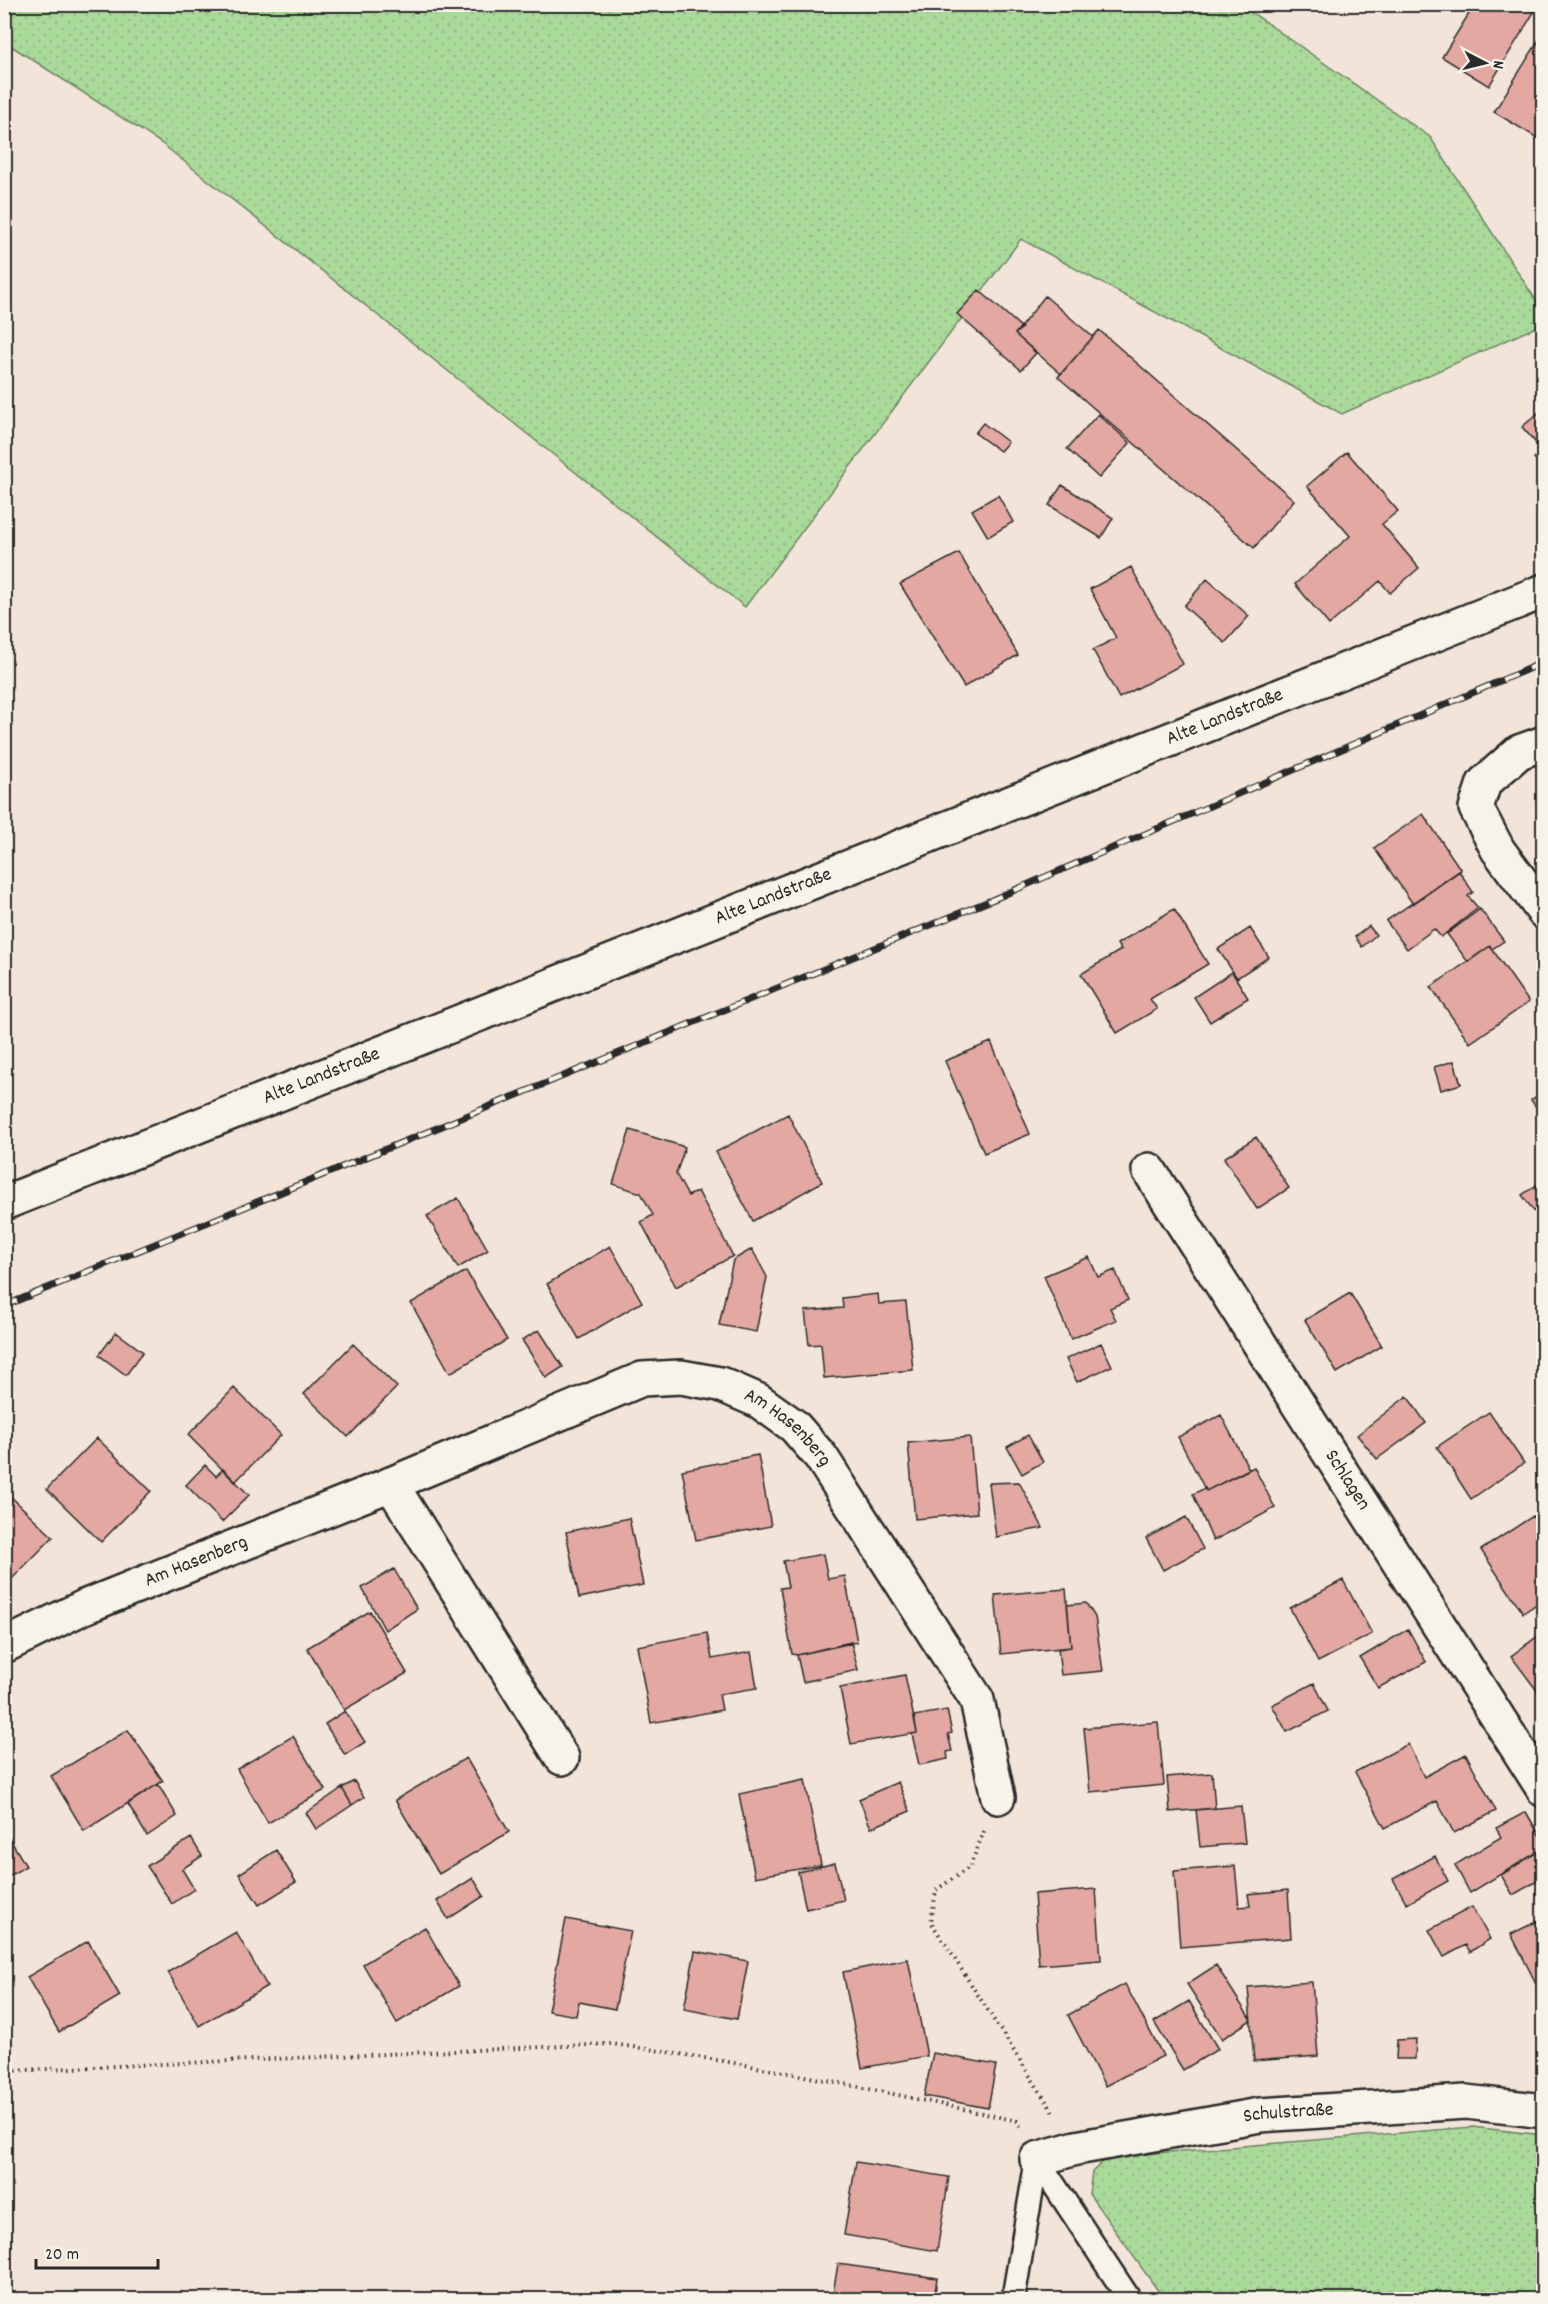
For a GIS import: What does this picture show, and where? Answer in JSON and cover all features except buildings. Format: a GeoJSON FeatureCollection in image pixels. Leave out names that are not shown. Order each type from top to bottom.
{"type":"FeatureCollection","features":[{"type":"Feature","properties":{"kind":"street","name":"Alte Landstraße"},"geometry":{"type":"LineString","coordinates":[[4,1203],[1544,591]]}},
{"type":"Feature","properties":{"kind":"street"},"geometry":{"type":"LineString","coordinates":[[1544,743],[1519,752],[1484,783],[1476,807],[1498,850],[1544,912]]}},
{"type":"Feature","properties":{"kind":"street","name":"Schlagen"},"geometry":{"type":"LineString","coordinates":[[1149,1170],[1544,1790]]}},
{"type":"Feature","properties":{"kind":"street","name":"Am Hasenberg"},"geometry":{"type":"LineString","coordinates":[[4,1646],[84,1606],[391,1484],[642,1379],[681,1377],[720,1384],[759,1401],[794,1426],[821,1457],[977,1700],[998,1797]]}},
{"type":"Feature","properties":{"kind":"street"},"geometry":{"type":"LineString","coordinates":[[391,1484],[562,1758]]}},
{"type":"Feature","properties":{"kind":"street","name":"Schulstraße"},"geometry":{"type":"LineString","coordinates":[[1037,2158],[1076,2148],[1260,2115],[1466,2102],[1544,2111]]}},
{"type":"Feature","properties":{"kind":"lane"},"geometry":{"type":"LineString","coordinates":[[1013,2300],[1037,2158]]}},
{"type":"Feature","properties":{"kind":"lane"},"geometry":{"type":"LineString","coordinates":[[1037,2158],[1130,2300]]}},
{"type":"Feature","properties":{"kind":"path"},"geometry":{"type":"LineString","coordinates":[[998,1797],[970,1867],[936,1890],[932,1922],[1076,2148]]}},
{"type":"Feature","properties":{"kind":"path"},"geometry":{"type":"LineString","coordinates":[[4,2071],[611,2044],[706,2057],[1017,2121],[1037,2158]]}},
{"type":"Feature","properties":{"kind":"green space"},"geometry":{"type":"Polygon","coordinates":[[[4,5],[1241,5],[1430,137],[1543,311],[1543,324],[1342,414],[1021,239],[745,607],[161,143],[5,42],[4,5]]]}},
{"type":"Feature","properties":{"kind":"green space"},"geometry":{"type":"Polygon","coordinates":[[[1472,2127],[1543,2135],[1543,2299],[1164,2299],[1089,2194],[1092,2172],[1108,2157],[1472,2127]]]}},
{"type":"Feature","properties":{"kind":"railway"},"geometry":{"type":"LineString","coordinates":[[4,1306],[994,899],[1544,662]]}}]}
